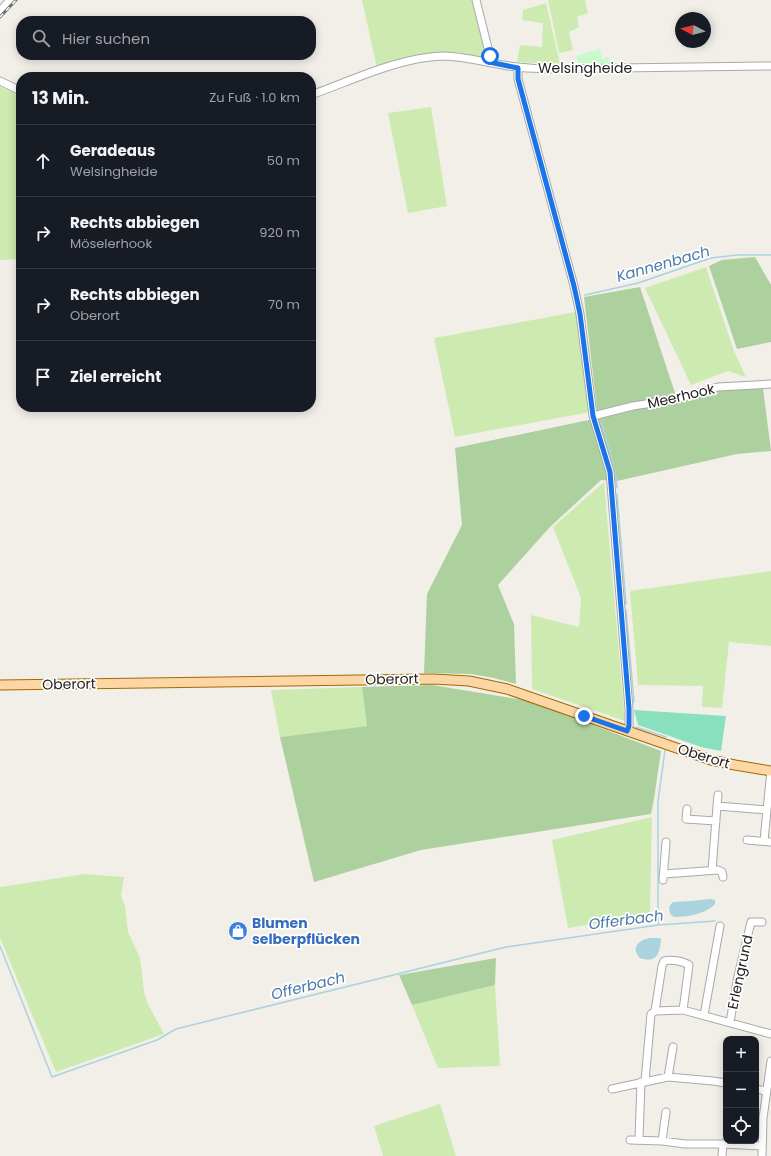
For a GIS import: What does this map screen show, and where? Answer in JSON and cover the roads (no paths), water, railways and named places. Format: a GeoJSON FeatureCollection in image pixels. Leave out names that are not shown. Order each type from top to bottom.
{"type":"FeatureCollection","features":[{"type":"Feature","properties":{"kind":"main road","name":"Oberort"},"geometry":{"type":"LineString","coordinates":[[0,685],[452,679],[484,683],[508,689],[712,760],[771,771]]}},
{"type":"Feature","properties":{"kind":"street"},"geometry":{"type":"LineString","coordinates":[[0,11],[10,0]]}},
{"type":"Feature","properties":{"kind":"street"},"geometry":{"type":"LineString","coordinates":[[476,0],[490,56],[489,62]]}},
{"type":"Feature","properties":{"kind":"street","name":"Welsingheide"},"geometry":{"type":"LineString","coordinates":[[316,93],[381,69],[419,59],[444,56],[489,62],[518,68],[563,69],[771,66]]}},
{"type":"Feature","properties":{"kind":"street"},"geometry":{"type":"LineString","coordinates":[[518,68],[518,79],[580,314],[593,416],[610,472],[629,708],[629,726],[627,731]]}},
{"type":"Feature","properties":{"kind":"street"},"geometry":{"type":"LineString","coordinates":[[0,81],[16,88]]}},
{"type":"Feature","properties":{"kind":"street","name":"Meerhook"},"geometry":{"type":"LineString","coordinates":[[593,416],[633,406],[676,399],[718,387],[771,384]]}},
{"type":"Feature","properties":{"kind":"street"},"geometry":{"type":"LineString","coordinates":[[747,840],[768,841],[767,810],[771,771]]}},
{"type":"Feature","properties":{"kind":"street"},"geometry":{"type":"LineString","coordinates":[[712,870],[718,795]]}},
{"type":"Feature","properties":{"kind":"street"},"geometry":{"type":"LineString","coordinates":[[717,806],[767,810]]}},
{"type":"Feature","properties":{"kind":"street"},"geometry":{"type":"LineString","coordinates":[[687,809],[686,819],[716,821]]}},
{"type":"Feature","properties":{"kind":"street"},"geometry":{"type":"LineString","coordinates":[[666,842],[663,877],[712,870],[721,871],[723,877]]}},
{"type":"Feature","properties":{"kind":"street","name":"Erlengrund"},"geometry":{"type":"LineString","coordinates":[[730,1022],[738,976],[751,922],[762,922]]}},
{"type":"Feature","properties":{"kind":"street","name":"Erlengrund"},"geometry":{"type":"LineString","coordinates":[[704,1015],[720,926]]}},
{"type":"Feature","properties":{"kind":"street"},"geometry":{"type":"LineString","coordinates":[[638,1139],[651,1014],[655,1011],[664,961],[684,962],[689,965],[683,1010]]}},
{"type":"Feature","properties":{"kind":"street"},"geometry":{"type":"LineString","coordinates":[[655,1011],[683,1010],[771,1034]]}},
{"type":"Feature","properties":{"kind":"street"},"geometry":{"type":"LineString","coordinates":[[668,1077],[673,1047]]}},
{"type":"Feature","properties":{"kind":"street"},"geometry":{"type":"LineString","coordinates":[[762,1156],[763,1118],[771,1061]]}},
{"type":"Feature","properties":{"kind":"street"},"geometry":{"type":"LineString","coordinates":[[612,1089],[643,1081],[668,1077],[692,1078],[723,1083]]}},
{"type":"Feature","properties":{"kind":"street"},"geometry":{"type":"LineString","coordinates":[[759,1090],[766,1091]]}},
{"type":"Feature","properties":{"kind":"street"},"geometry":{"type":"LineString","coordinates":[[662,1141],[666,1112]]}},
{"type":"Feature","properties":{"kind":"street"},"geometry":{"type":"LineString","coordinates":[[630,1140],[638,1139],[685,1144],[762,1146]]}},
{"type":"Feature","properties":{"kind":"street"},"geometry":{"type":"LineString","coordinates":[[722,1156],[723,1144]]}},
{"type":"Feature","properties":{"kind":"water"},"geometry":{"type":"Polygon","coordinates":[[[710,899],[715,900],[715,904],[702,913],[679,917],[674,917],[670,914],[669,907],[673,902],[710,899]]]}},
{"type":"Feature","properties":{"kind":"water"},"geometry":{"type":"Polygon","coordinates":[[[651,938],[661,939],[658,953],[650,960],[640,958],[636,951],[637,945],[643,940],[651,938]]]}},
{"type":"Feature","properties":{"kind":"waterway","name":"Kannenbach"},"geometry":{"type":"LineString","coordinates":[[585,295],[638,283],[711,258],[737,255],[771,255]]}},
{"type":"Feature","properties":{"kind":"waterway"},"geometry":{"type":"LineString","coordinates":[[601,422],[609,446],[617,488]]}},
{"type":"Feature","properties":{"kind":"waterway"},"geometry":{"type":"LineString","coordinates":[[617,494],[626,604]]}},
{"type":"Feature","properties":{"kind":"waterway"},"geometry":{"type":"LineString","coordinates":[[626,610],[634,702]]}},
{"type":"Feature","properties":{"kind":"waterway"},"geometry":{"type":"LineString","coordinates":[[636,727],[666,737]]}},
{"type":"Feature","properties":{"kind":"waterway"},"geometry":{"type":"LineString","coordinates":[[658,925],[658,801],[665,750]]}},
{"type":"Feature","properties":{"kind":"waterway","name":"Offerbach"},"geometry":{"type":"LineString","coordinates":[[0,946],[52,1077],[157,1040],[176,1029],[506,947],[658,925],[715,921]]}},
{"type":"Feature","properties":{"kind":"railway"},"geometry":{"type":"LineString","coordinates":[[0,17],[16,0]]}},
{"type":"Feature","properties":{"kind":"place","name":"Blumen selberpflücken"},"geometry":{"type":"Point","coordinates":[238,931]}}]}
